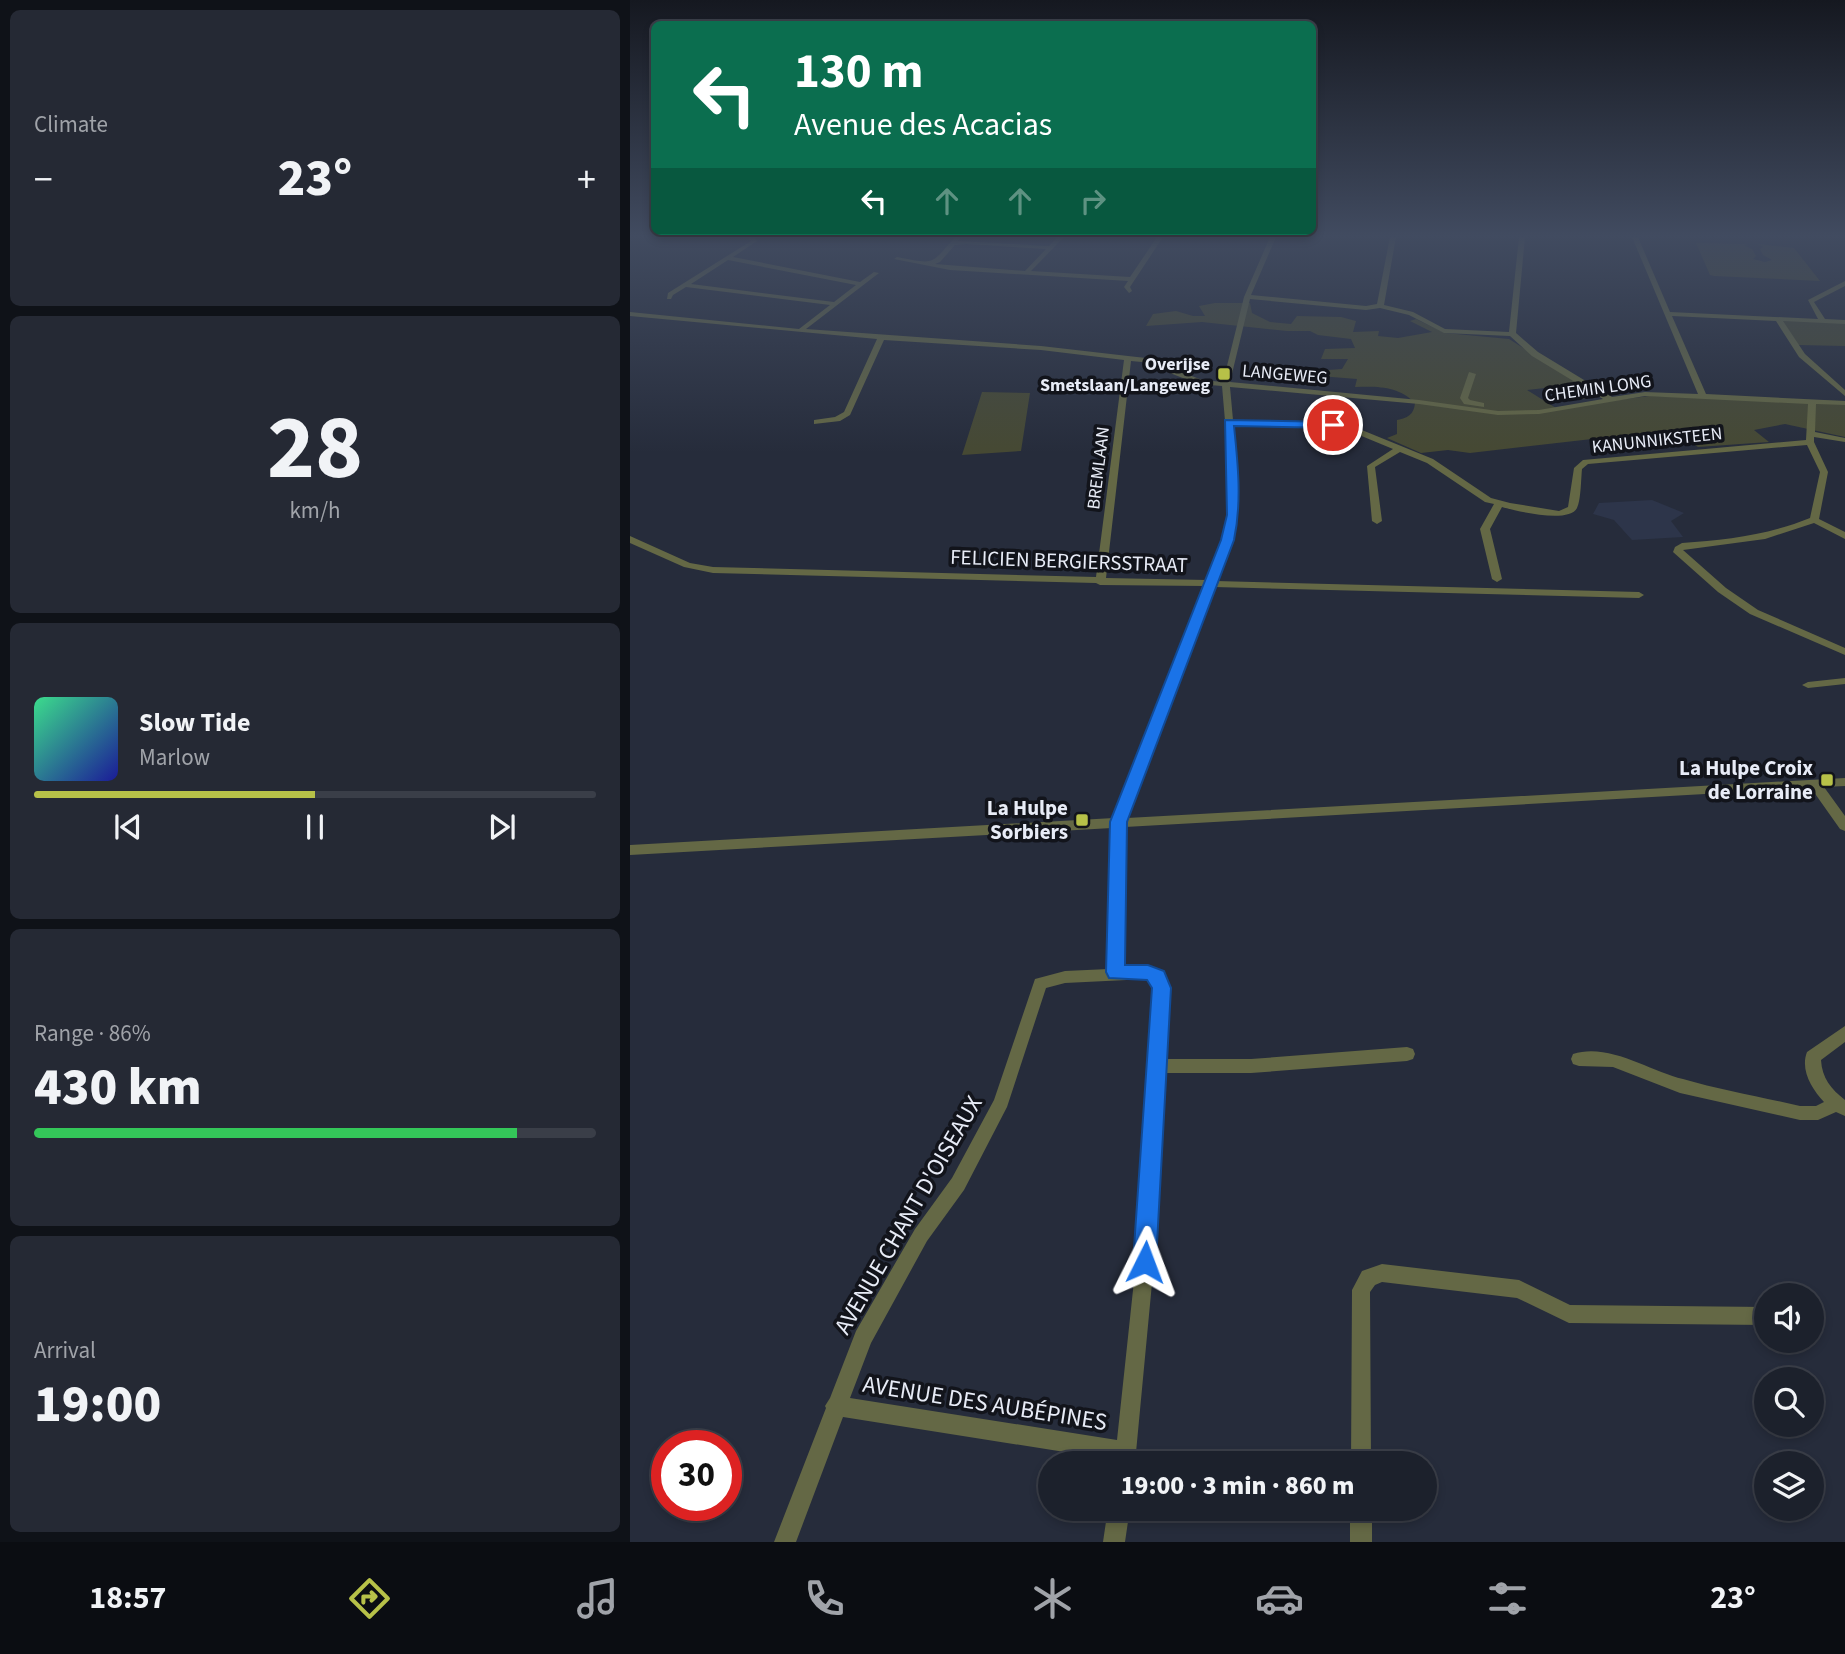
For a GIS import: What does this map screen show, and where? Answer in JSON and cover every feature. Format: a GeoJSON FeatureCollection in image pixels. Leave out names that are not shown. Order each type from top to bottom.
{"type":"FeatureCollection","features":[{"type":"Feature","properties":{"kind":"street"},"geometry":{"type":"LineString","coordinates":[[800,331],[829,309]]}},
{"type":"Feature","properties":{"kind":"street"},"geometry":{"type":"LineString","coordinates":[[1127,1451],[1145,1262],[1161,988],[1157,976],[1148,973],[1116,972],[1118,822],[1227,540],[1233,515],[1233,467],[1226,385],[1244,309]]}},
{"type":"Feature","properties":{"kind":"street"},"geometry":{"type":"LineString","coordinates":[[1393,309],[1411,313],[1444,331],[1512,334],[1535,354],[1609,399]]}},
{"type":"Feature","properties":{"kind":"street"},"geometry":{"type":"LineString","coordinates":[[1512,334],[1515,309]]}},
{"type":"Feature","properties":{"kind":"street"},"geometry":{"type":"LineString","coordinates":[[1665,309],[1703,397]]}},
{"type":"Feature","properties":{"kind":"street"},"geometry":{"type":"LineString","coordinates":[[1815,309],[1823,321]]}},
{"type":"Feature","properties":{"kind":"street","name":"LANGEWEG"},"geometry":{"type":"LineString","coordinates":[[630,314],[881,339],[1041,348],[1157,363],[1193,381],[1398,400]]}},
{"type":"Feature","properties":{"kind":"street"},"geometry":{"type":"LineString","coordinates":[[1668,314],[1845,322]]}},
{"type":"Feature","properties":{"kind":"street"},"geometry":{"type":"LineString","coordinates":[[1778,319],[1802,355],[1845,394]]}},
{"type":"Feature","properties":{"kind":"street"},"geometry":{"type":"LineString","coordinates":[[817,422],[837,419],[847,413],[881,339]]}},
{"type":"Feature","properties":{"kind":"street","name":"BREMLAAN"},"geometry":{"type":"LineString","coordinates":[[1100,582],[1128,358]]}},
{"type":"Feature","properties":{"kind":"street"},"geometry":{"type":"LineString","coordinates":[[1472,374],[1464,394],[1467,402],[1498,408],[1548,411]]}},
{"type":"Feature","properties":{"kind":"street","name":"CHEMIN LONG"},"geometry":{"type":"LineString","coordinates":[[1398,400],[1487,412],[1548,411],[1645,394],[1845,403]]}},
{"type":"Feature","properties":{"kind":"street"},"geometry":{"type":"LineString","coordinates":[[1812,402],[1810,438],[1824,472],[1814,520]]}},
{"type":"Feature","properties":{"kind":"street","name":"KANUNNIKSTEEN"},"geometry":{"type":"LineString","coordinates":[[1229,422],[1333,425],[1366,433],[1443,469],[1478,495],[1499,503],[1559,514],[1572,508],[1578,468],[1591,461],[1810,438]]}},
{"type":"Feature","properties":{"kind":"street"},"geometry":{"type":"LineString","coordinates":[[1810,438],[1845,440]]}},
{"type":"Feature","properties":{"kind":"street"},"geometry":{"type":"LineString","coordinates":[[1377,521],[1371,466],[1401,448]]}},
{"type":"Feature","properties":{"kind":"street"},"geometry":{"type":"LineString","coordinates":[[1497,579],[1485,529],[1499,503]]}},
{"type":"Feature","properties":{"kind":"street"},"geometry":{"type":"LineString","coordinates":[[1845,536],[1814,520],[1777,534],[1740,542],[1682,546],[1678,549],[1678,552],[1722,590],[1754,612],[1806,637],[1845,651]]}},
{"type":"Feature","properties":{"kind":"street","name":"FELICIEN BERGIERSSTRAAT"},"geometry":{"type":"LineString","coordinates":[[630,539],[687,565],[713,570],[1639,595]]}},
{"type":"Feature","properties":{"kind":"street"},"geometry":{"type":"LineString","coordinates":[[1808,684],[1845,681]]}},
{"type":"Feature","properties":{"kind":"street"},"geometry":{"type":"LineString","coordinates":[[630,850],[1845,782]]}},
{"type":"Feature","properties":{"kind":"street"},"geometry":{"type":"LineString","coordinates":[[1815,784],[1845,827]]}},
{"type":"Feature","properties":{"kind":"street","name":"AVENUE CHANT D'OISEAUX"},"geometry":{"type":"LineString","coordinates":[[785,1542],[863,1338],[921,1235],[958,1184],[996,1113],[1040,983],[1065,977],[1116,972]]}},
{"type":"Feature","properties":{"kind":"street"},"geometry":{"type":"LineString","coordinates":[[1841,1106],[1820,1087],[1812,1071],[1813,1057],[1845,1033]]}},
{"type":"Feature","properties":{"kind":"street"},"geometry":{"type":"LineString","coordinates":[[1157,1066],[1251,1066],[1407,1054]]}},
{"type":"Feature","properties":{"kind":"street"},"geometry":{"type":"LineString","coordinates":[[1579,1059],[1614,1060],[1680,1086],[1800,1113],[1818,1113],[1841,1106]]}},
{"type":"Feature","properties":{"kind":"street"},"geometry":{"type":"LineString","coordinates":[[1361,1451],[1361,1290],[1369,1278],[1382,1273],[1519,1289],[1535,1295],[1552,1308],[1569,1314],[1754,1316]]}},
{"type":"Feature","properties":{"kind":"street","name":"AVENUE DES AUBÉPINES"},"geometry":{"type":"LineString","coordinates":[[835,1406],[1092,1451]]}},
{"type":"Feature","properties":{"kind":"street"},"geometry":{"type":"LineString","coordinates":[[1114,1542],[1117,1521]]}},
{"type":"Feature","properties":{"kind":"street"},"geometry":{"type":"LineString","coordinates":[[1361,1521],[1361,1542]]}},
{"type":"Feature","properties":{"kind":"shaded area"},"geometry":{"type":"Polygon","coordinates":[[[1652,500],[1684,513],[1671,521],[1683,537],[1632,540],[1614,520],[1593,514],[1599,503],[1652,500]]]}},
{"type":"Feature","properties":{"kind":"green space"},"geometry":{"type":"Polygon","coordinates":[[[1201,309],[1251,309],[1252,313],[1270,322],[1291,324],[1297,316],[1341,317],[1356,321],[1353,332],[1379,331],[1378,336],[1398,338],[1432,332],[1410,321],[1416,319],[1445,333],[1509,339],[1599,396],[1583,399],[1563,386],[1527,390],[1556,408],[1649,396],[1845,401],[1845,437],[1785,424],[1754,430],[1769,442],[1698,447],[1671,430],[1470,453],[1448,450],[1421,453],[1387,438],[1397,434],[1397,420],[1412,413],[1415,403],[1409,397],[1387,388],[1355,387],[1357,379],[1319,376],[1328,370],[1342,369],[1348,359],[1321,359],[1325,349],[1355,348],[1351,339],[1318,335],[1310,331],[1202,322],[1146,326],[1153,314],[1176,311],[1205,316],[1201,309]]]}},
{"type":"Feature","properties":{"kind":"green space"},"geometry":{"type":"Polygon","coordinates":[[[1779,320],[1845,323],[1845,346],[1798,345],[1779,320]]]}},
{"type":"Feature","properties":{"kind":"green space"},"geometry":{"type":"Polygon","coordinates":[[[982,392],[1030,393],[1021,451],[962,455],[982,392]]]}},
{"type":"Feature","properties":{"kind":"place","name":"Overijse Smetslaan/Langeweg"},"geometry":{"type":"Point","coordinates":[1224,374]}},
{"type":"Feature","properties":{"kind":"place","name":"La Hulpe Croix de Lorraine"},"geometry":{"type":"Point","coordinates":[1827,780]}},
{"type":"Feature","properties":{"kind":"place","name":"La Hulpe Sorbiers"},"geometry":{"type":"Point","coordinates":[1082,820]}},
{"type":"Feature","properties":{"kind":"route"},"geometry":{"type":"LineString","coordinates":[[1145,1262],[1161,988],[1157,976],[1148,973],[1116,972],[1118,822],[1227,540],[1233,515],[1229,422],[1333,425]]}}]}
